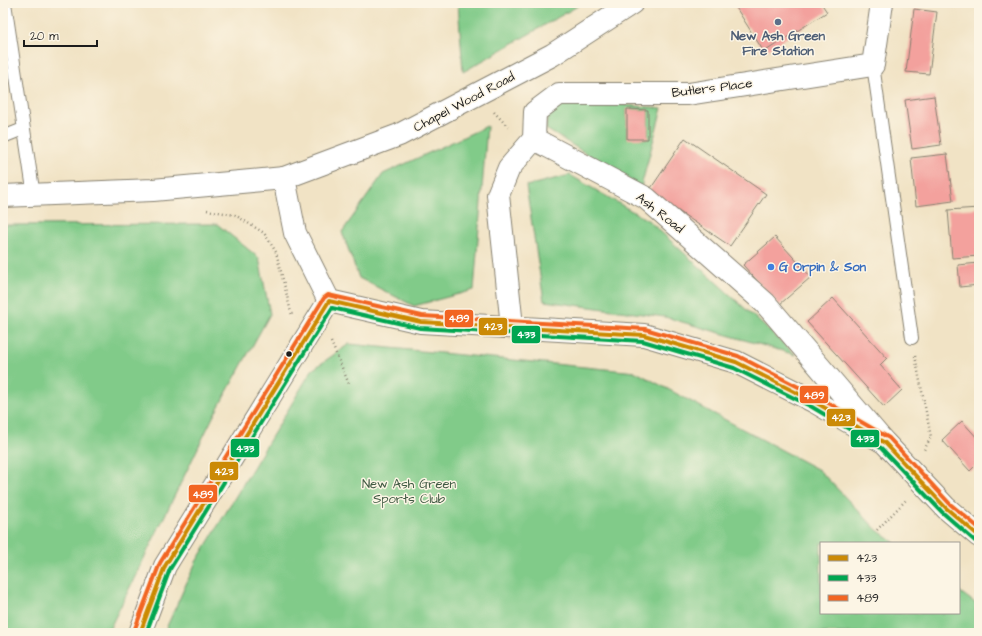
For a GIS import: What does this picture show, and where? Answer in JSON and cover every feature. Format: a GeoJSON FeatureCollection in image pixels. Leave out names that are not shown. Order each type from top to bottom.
{"type":"FeatureCollection","features":[{"type":"Feature","properties":{"kind":"street","name":"Chapel Wood Road"},"geometry":{"type":"LineString","coordinates":[[284,178],[399,135],[552,55],[632,3]]}},
{"type":"Feature","properties":{"kind":"street"},"geometry":{"type":"LineString","coordinates":[[873,65],[882,3]]}},
{"type":"Feature","properties":{"kind":"street","name":"Butlers Place"},"geometry":{"type":"LineString","coordinates":[[534,132],[536,112],[559,94],[688,94],[873,65]]}},
{"type":"Feature","properties":{"kind":"street"},"geometry":{"type":"LineString","coordinates":[[512,326],[498,195],[509,168],[534,132]]}},
{"type":"Feature","properties":{"kind":"street","name":"Ash Road"},"geometry":{"type":"LineString","coordinates":[[534,132],[646,198],[765,302],[885,443],[917,478],[946,508],[979,536]]}},
{"type":"Feature","properties":{"kind":"street"},"geometry":{"type":"LineString","coordinates":[[3,196],[34,196],[153,190],[284,178],[295,233],[325,309],[165,566],[140,633]]}},
{"type":"Feature","properties":{"kind":"street","name":"Ash Road"},"geometry":{"type":"LineString","coordinates":[[325,309],[421,322],[512,326],[644,335],[736,362],[814,402],[885,443]]}},
{"type":"Feature","properties":{"kind":"lane"},"geometry":{"type":"LineString","coordinates":[[5,3],[34,196]]}},
{"type":"Feature","properties":{"kind":"lane"},"geometry":{"type":"LineString","coordinates":[[873,65],[912,338]]}},
{"type":"Feature","properties":{"kind":"lane"},"geometry":{"type":"LineString","coordinates":[[3,137],[23,129]]}},
{"type":"Feature","properties":{"kind":"path"},"geometry":{"type":"LineString","coordinates":[[477,95],[508,128],[534,132]]}},
{"type":"Feature","properties":{"kind":"path"},"geometry":{"type":"LineString","coordinates":[[204,210],[235,215],[264,233],[276,252],[292,316],[290,323]]}},
{"type":"Feature","properties":{"kind":"path"},"geometry":{"type":"LineString","coordinates":[[325,309],[349,384]]}},
{"type":"Feature","properties":{"kind":"path"},"geometry":{"type":"LineString","coordinates":[[878,530],[917,478],[931,437],[912,338]]}},
{"type":"Feature","properties":{"kind":"green space"},"geometry":{"type":"Polygon","coordinates":[[[458,3],[583,3],[463,72],[458,3]]]}},
{"type":"Feature","properties":{"kind":"green space"},"geometry":{"type":"Polygon","coordinates":[[[561,100],[662,108],[641,187],[546,129],[548,113],[561,100]],[[627,110],[627,138],[648,139],[648,110],[627,110]]]}},
{"type":"Feature","properties":{"kind":"green space"},"geometry":{"type":"Polygon","coordinates":[[[487,126],[474,290],[414,306],[359,278],[342,232],[383,174],[487,126]]]}},
{"type":"Feature","properties":{"kind":"green space"},"geometry":{"type":"Polygon","coordinates":[[[570,175],[649,221],[796,355],[665,317],[544,301],[526,186],[570,175]]]}},
{"type":"Feature","properties":{"kind":"green space"},"geometry":{"type":"Polygon","coordinates":[[[217,224],[259,258],[270,314],[213,417],[110,628],[78,633],[3,633],[3,225],[217,224]]]}},
{"type":"Feature","properties":{"kind":"green space","name":"New Ash Green Sports Club"},"geometry":{"type":"Polygon","coordinates":[[[349,344],[636,372],[819,470],[877,530],[894,542],[820,542],[820,614],[960,614],[960,592],[979,606],[979,633],[164,633],[196,562],[312,370],[349,344]]]}},
{"type":"Feature","properties":{"kind":"building","name":"New Ash Green Fire Station"},"geometry":{"type":"Polygon","coordinates":[[[739,3],[821,3],[827,12],[764,52],[735,6],[739,3]]]}},
{"type":"Feature","properties":{"kind":"building"},"geometry":{"type":"Polygon","coordinates":[[[914,9],[937,12],[929,74],[906,72],[914,9]]]}},
{"type":"Feature","properties":{"kind":"building"},"geometry":{"type":"Polygon","coordinates":[[[934,96],[941,145],[912,149],[905,100],[934,96]]]}},
{"type":"Feature","properties":{"kind":"building"},"geometry":{"type":"Polygon","coordinates":[[[627,109],[648,110],[648,139],[627,139],[627,109]]]}},
{"type":"Feature","properties":{"kind":"building"},"geometry":{"type":"Polygon","coordinates":[[[685,138],[766,194],[730,246],[649,191],[685,138]]]}},
{"type":"Feature","properties":{"kind":"building"},"geometry":{"type":"Polygon","coordinates":[[[947,154],[953,201],[916,206],[911,158],[947,154]]]}},
{"type":"Feature","properties":{"kind":"building"},"geometry":{"type":"Polygon","coordinates":[[[979,208],[979,256],[952,258],[948,210],[979,208]]]}},
{"type":"Feature","properties":{"kind":"building"},"geometry":{"type":"Polygon","coordinates":[[[775,237],[811,277],[779,305],[743,265],[775,237]]]}},
{"type":"Feature","properties":{"kind":"building"},"geometry":{"type":"Polygon","coordinates":[[[979,263],[979,285],[960,287],[958,265],[979,263]]]}},
{"type":"Feature","properties":{"kind":"building"},"geometry":{"type":"Polygon","coordinates":[[[833,298],[887,358],[880,365],[902,390],[884,407],[807,322],[833,298]]]}},
{"type":"Feature","properties":{"kind":"building"},"geometry":{"type":"Polygon","coordinates":[[[962,421],[979,440],[979,462],[970,471],[942,440],[962,421]]]}},
{"type":"Feature","properties":{"kind":"transit line","name":"489"},"geometry":{"type":"LineString","coordinates":[[134,631],[160,563],[324,298],[328,295],[422,316],[645,329],[738,356],[818,397],[889,438],[950,504],[979,528]]}},
{"type":"Feature","properties":{"kind":"transit line","name":"423"},"geometry":{"type":"LineString","coordinates":[[140,633],[165,566],[329,301],[421,322],[644,335],[736,362],[815,402],[885,443],[946,508],[979,536]]}},
{"type":"Feature","properties":{"kind":"transit line","name":"433"},"geometry":{"type":"LineString","coordinates":[[146,633],[170,569],[332,308],[420,328],[643,341],[734,368],[812,407],[881,448],[942,512],[975,541]]}},
{"type":"Feature","properties":{"kind":"place","name":"New Ash Green Fire Station"},"geometry":{"type":"Point","coordinates":[778,22]}},
{"type":"Feature","properties":{"kind":"place","name":"G Orpin & Son"},"geometry":{"type":"Point","coordinates":[771,267]}}]}
